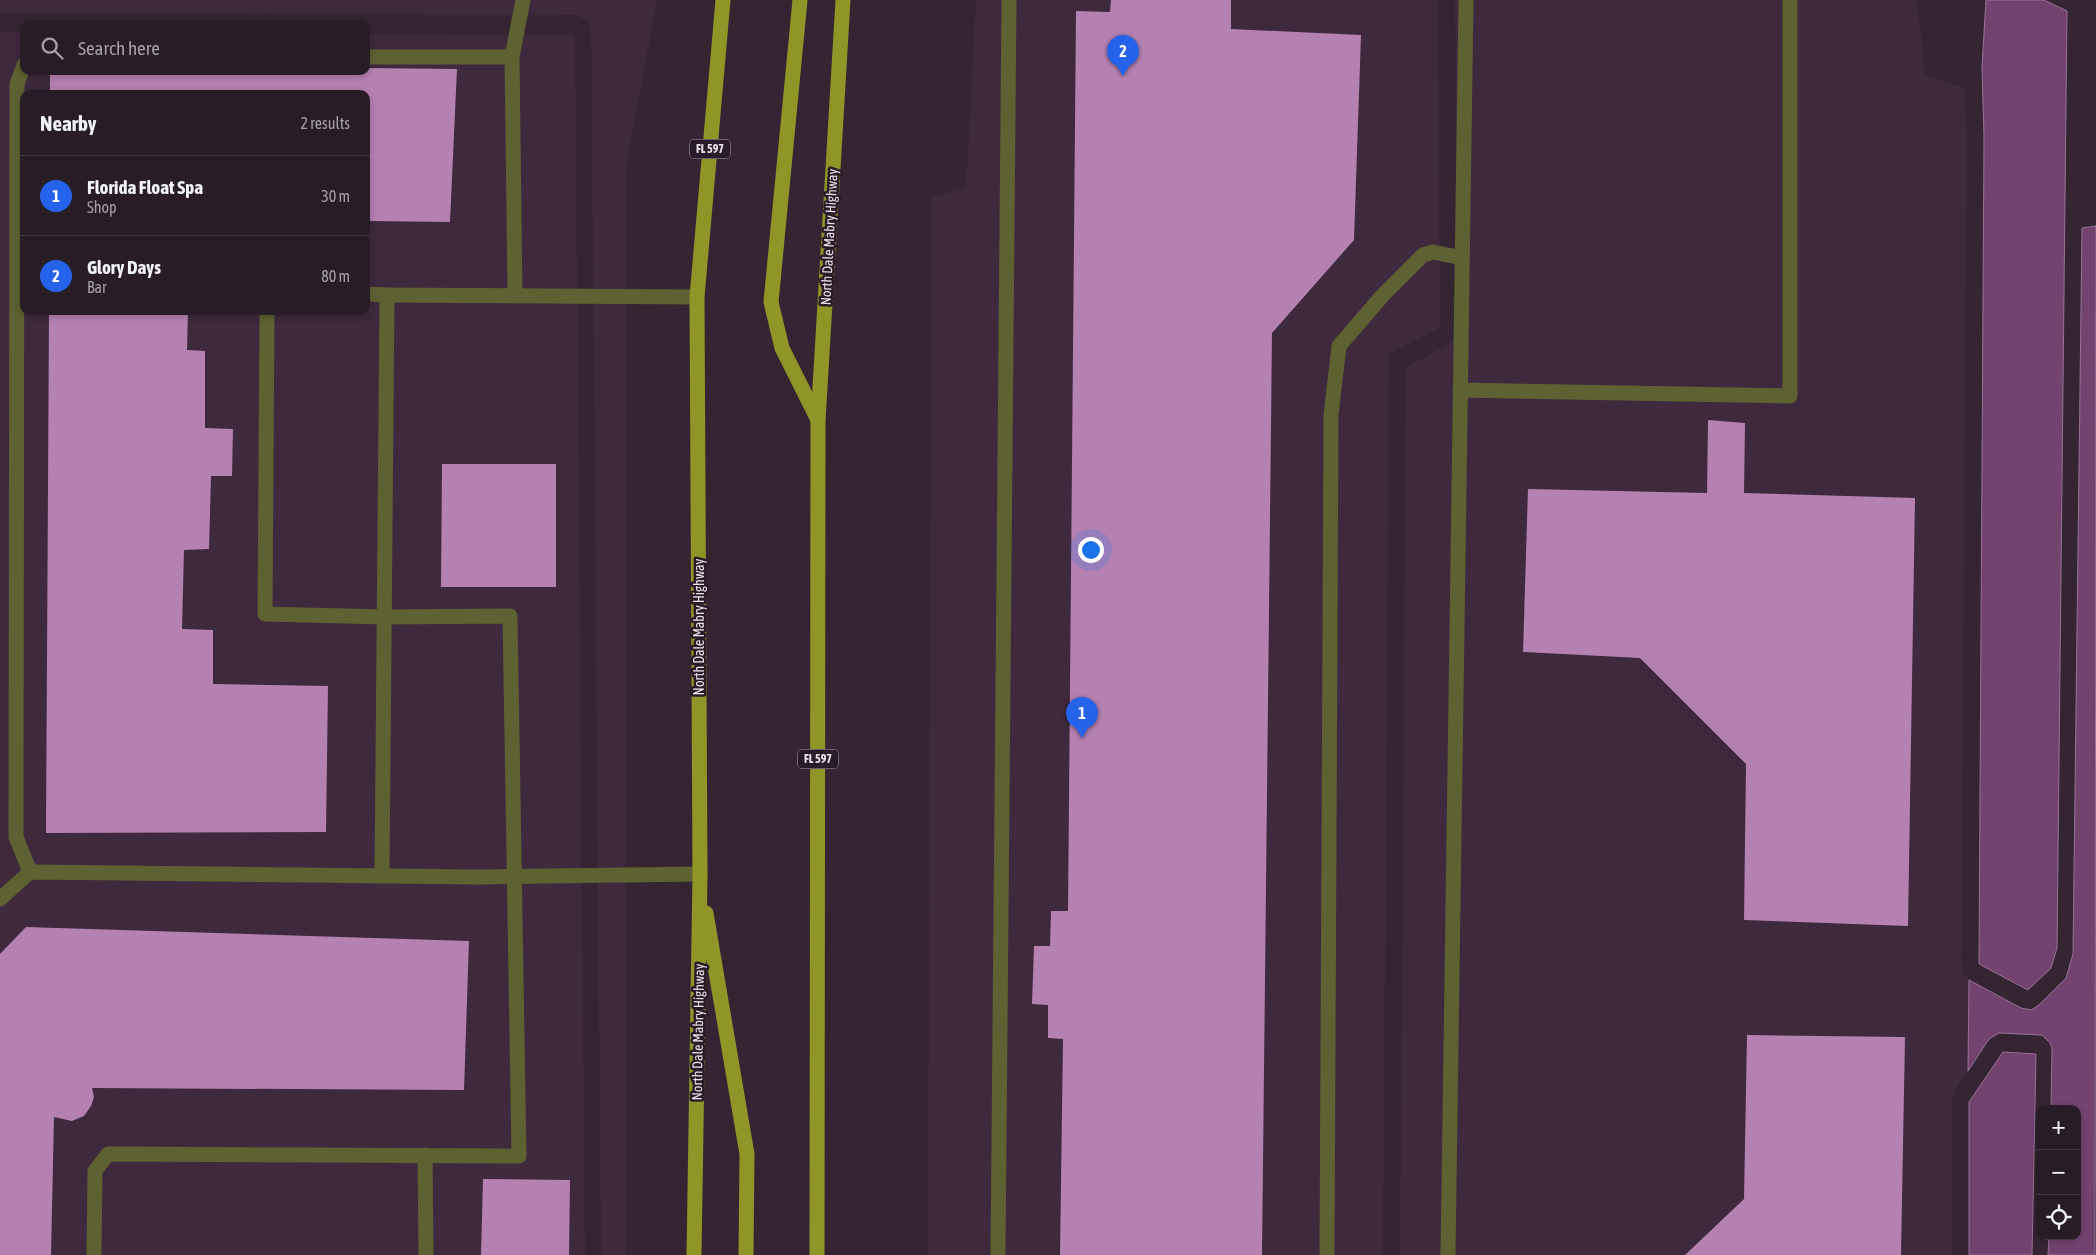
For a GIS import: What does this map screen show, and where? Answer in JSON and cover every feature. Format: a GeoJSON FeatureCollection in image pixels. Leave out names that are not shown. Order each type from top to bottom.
{"type":"FeatureCollection","features":[{"type":"Feature","properties":{"kind":"main road","name":"North Dale Mabry Highway"},"geometry":{"type":"LineString","coordinates":[[694,1255],[700,874],[697,297],[723,0]]}},
{"type":"Feature","properties":{"kind":"main road"},"geometry":{"type":"LineString","coordinates":[[800,0],[771,302],[782,348],[818,422]]}},
{"type":"Feature","properties":{"kind":"main road","name":"North Dale Mabry Highway"},"geometry":{"type":"LineString","coordinates":[[817,1255],[818,422],[843,0]]}},
{"type":"Feature","properties":{"kind":"main road"},"geometry":{"type":"LineString","coordinates":[[700,874],[746,1154],[746,1255]]}},
{"type":"Feature","properties":{"kind":"lane"},"geometry":{"type":"LineString","coordinates":[[515,295],[512,57],[523,0]]}},
{"type":"Feature","properties":{"kind":"lane"},"geometry":{"type":"LineString","coordinates":[[998,1255],[1010,0]]}},
{"type":"Feature","properties":{"kind":"lane"},"geometry":{"type":"LineString","coordinates":[[1448,1255],[1466,0]]}},
{"type":"Feature","properties":{"kind":"lane"},"geometry":{"type":"LineString","coordinates":[[1460,390],[1790,396],[1790,0]]}},
{"type":"Feature","properties":{"kind":"lane"},"geometry":{"type":"LineString","coordinates":[[370,57],[512,57]]}},
{"type":"Feature","properties":{"kind":"lane"},"geometry":{"type":"LineString","coordinates":[[20,75],[17,84],[16,838],[30,872]]}},
{"type":"Feature","properties":{"kind":"lane"},"geometry":{"type":"LineString","coordinates":[[1327,1255],[1331,415],[1339,346],[1383,295],[1422,255],[1433,252],[1462,258]]}},
{"type":"Feature","properties":{"kind":"lane"},"geometry":{"type":"LineString","coordinates":[[370,294],[697,297]]}},
{"type":"Feature","properties":{"kind":"lane"},"geometry":{"type":"LineString","coordinates":[[382,876],[387,295]]}},
{"type":"Feature","properties":{"kind":"lane"},"geometry":{"type":"LineString","coordinates":[[94,1255],[95,1171],[108,1154],[519,1156],[516,876],[510,616],[385,617],[265,614],[267,315]]}},
{"type":"Feature","properties":{"kind":"lane"},"geometry":{"type":"LineString","coordinates":[[0,900],[30,872],[382,876],[700,874]]}},
{"type":"Feature","properties":{"kind":"lane"},"geometry":{"type":"LineString","coordinates":[[425,1155],[426,1255]]}},
{"type":"Feature","properties":{"kind":"shaded area"},"geometry":{"type":"Polygon","coordinates":[[[0,0],[657,0],[625,172],[625,1255],[601,1255],[591,29],[585,19],[575,15],[0,13],[0,0]]]}},
{"type":"Feature","properties":{"kind":"shaded area"},"geometry":{"type":"Polygon","coordinates":[[[976,0],[1438,0],[1440,328],[1389,354],[1383,1255],[928,1255],[931,198],[966,188],[976,0]]]}},
{"type":"Feature","properties":{"kind":"shaded area"},"geometry":{"type":"Polygon","coordinates":[[[1455,0],[1917,0],[1925,75],[1965,88],[1967,137],[1961,964],[1964,975],[1969,980],[1968,1071],[1955,1090],[1952,1102],[1952,1255],[1400,1255],[1406,367],[1451,343],[1457,328],[1455,0]]]}},
{"type":"Feature","properties":{"kind":"shaded area"},"geometry":{"type":"Polygon","coordinates":[[[1986,0],[2044,0],[2067,11],[2057,948],[2051,968],[2028,990],[1979,964],[1984,137],[1982,67],[1986,0]]]}},
{"type":"Feature","properties":{"kind":"shaded area"},"geometry":{"type":"Polygon","coordinates":[[[0,32],[20,32],[20,75],[370,75],[370,34],[575,35],[585,1255],[0,1255],[0,32]]]}},
{"type":"Feature","properties":{"kind":"shaded area"},"geometry":{"type":"Polygon","coordinates":[[[2096,226],[2095,1255],[2048,1255],[2049,1240],[2081,1240],[2081,1105],[2051,1105],[2052,1048],[2042,1035],[1999,1033],[1989,1039],[1968,1071],[1969,980],[2021,1008],[2031,1010],[2039,1005],[2066,978],[2073,954],[2082,228],[2096,226]]]}},
{"type":"Feature","properties":{"kind":"shaded area"},"geometry":{"type":"Polygon","coordinates":[[[2003,1052],[2036,1054],[2032,1255],[1969,1255],[1969,1102],[2003,1052]]]}},
{"type":"Feature","properties":{"kind":"building"},"geometry":{"type":"Polygon","coordinates":[[[1111,0],[1231,0],[1231,29],[1361,35],[1354,240],[1272,333],[1262,1255],[1060,1255],[1063,1039],[1048,1038],[1048,1005],[1032,1004],[1034,946],[1050,946],[1051,911],[1068,911],[1076,11],[1110,12],[1111,0]]]}},
{"type":"Feature","properties":{"kind":"building"},"geometry":{"type":"Polygon","coordinates":[[[370,68],[457,69],[450,222],[370,221],[370,90],[50,90],[50,75],[370,75],[370,68]]]}},
{"type":"Feature","properties":{"kind":"building"},"geometry":{"type":"Polygon","coordinates":[[[49,315],[188,315],[187,350],[205,351],[205,428],[233,429],[232,476],[211,476],[209,549],[184,550],[182,629],[213,630],[213,684],[328,686],[326,832],[46,833],[49,315]]]}},
{"type":"Feature","properties":{"kind":"building"},"geometry":{"type":"Polygon","coordinates":[[[1708,420],[1745,423],[1744,493],[1915,498],[1908,926],[1744,920],[1746,764],[1640,658],[1523,652],[1528,489],[1707,493],[1708,420]]]}},
{"type":"Feature","properties":{"kind":"building"},"geometry":{"type":"Polygon","coordinates":[[[442,464],[556,464],[556,587],[441,587],[442,464]]]}},
{"type":"Feature","properties":{"kind":"building"},"geometry":{"type":"Polygon","coordinates":[[[26,927],[469,941],[464,1090],[92,1088],[94,1097],[91,1106],[84,1116],[72,1121],[54,1117],[51,1255],[0,1255],[0,954],[26,927]]]}},
{"type":"Feature","properties":{"kind":"building"},"geometry":{"type":"Polygon","coordinates":[[[1747,1035],[1905,1037],[1901,1255],[1685,1255],[1744,1199],[1747,1035]]]}},
{"type":"Feature","properties":{"kind":"building"},"geometry":{"type":"Polygon","coordinates":[[[483,1179],[570,1180],[569,1255],[481,1255],[483,1179]]]}},
{"type":"Feature","properties":{"kind":"place","name":"Glory Days"},"geometry":{"type":"Point","coordinates":[1123,76]}},
{"type":"Feature","properties":{"kind":"place","name":"Florida Float Spa"},"geometry":{"type":"Point","coordinates":[1082,738]}}]}
